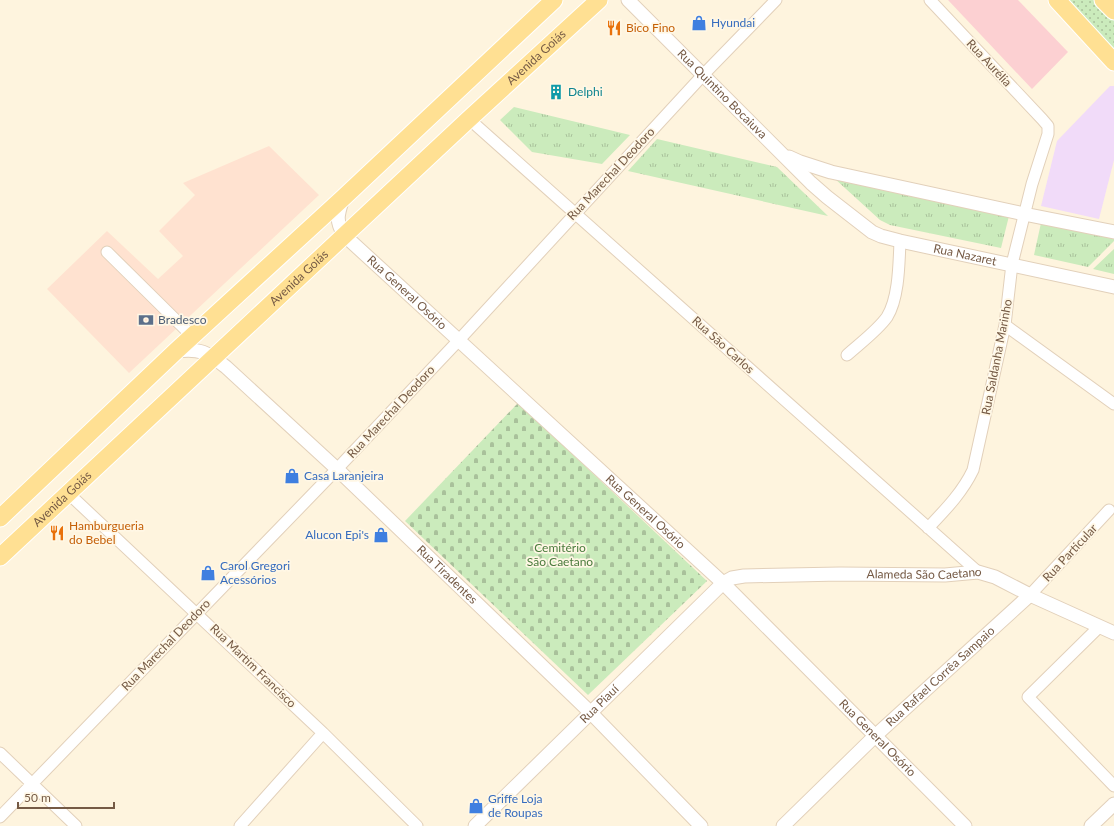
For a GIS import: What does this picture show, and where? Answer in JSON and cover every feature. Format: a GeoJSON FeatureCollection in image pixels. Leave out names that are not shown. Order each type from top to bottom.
{"type":"FeatureCollection","features":[{"type":"Feature","properties":{"kind":"main road"},"geometry":{"type":"LineString","coordinates":[[0,518],[192,336],[343,198],[554,0]]}},
{"type":"Feature","properties":{"kind":"main road","name":"Avenida Goiás"},"geometry":{"type":"LineString","coordinates":[[0,557],[469,118],[599,0]]}},
{"type":"Feature","properties":{"kind":"main road"},"geometry":{"type":"LineString","coordinates":[[1057,0],[1114,62]]}},
{"type":"Feature","properties":{"kind":"main road"},"geometry":{"type":"LineString","coordinates":[[1103,0],[1114,11]]}},
{"type":"Feature","properties":{"kind":"street","name":"Rua Quintino Bocaiuva"},"geometry":{"type":"LineString","coordinates":[[628,0],[827,198]]}},
{"type":"Feature","properties":{"kind":"street","name":"Rua Marechal Deodoro"},"geometry":{"type":"LineString","coordinates":[[0,817],[337,469],[459,340],[703,75],[776,0]]}},
{"type":"Feature","properties":{"kind":"street","name":"Rua Aurélia"},"geometry":{"type":"LineString","coordinates":[[930,0],[1048,126]]}},
{"type":"Feature","properties":{"kind":"street","name":"Rua São Carlos"},"geometry":{"type":"LineString","coordinates":[[469,118],[978,572]]}},
{"type":"Feature","properties":{"kind":"street","name":"Rua Saldanha Marinho"},"geometry":{"type":"LineString","coordinates":[[928,528],[960,494],[973,470],[1005,325],[1012,264],[1032,184],[1045,148],[1048,126]]}},
{"type":"Feature","properties":{"kind":"street","name":"Rua Quintino Bocaiuva"},"geometry":{"type":"LineString","coordinates":[[782,154],[830,172]]}},
{"type":"Feature","properties":{"kind":"street"},"geometry":{"type":"LineString","coordinates":[[827,198],[825,182],[830,172],[1114,232]]}},
{"type":"Feature","properties":{"kind":"street","name":"Rua General Osório"},"geometry":{"type":"LineString","coordinates":[[343,198],[338,215],[338,221],[344,235],[724,583],[965,826]]}},
{"type":"Feature","properties":{"kind":"street","name":"Rua Nazaret"},"geometry":{"type":"LineString","coordinates":[[827,198],[872,232],[881,236],[1114,287]]}},
{"type":"Feature","properties":{"kind":"street"},"geometry":{"type":"LineString","coordinates":[[847,355],[879,325],[891,308],[896,281],[900,241]]}},
{"type":"Feature","properties":{"kind":"street"},"geometry":{"type":"LineString","coordinates":[[106,252],[192,336]]}},
{"type":"Feature","properties":{"kind":"street"},"geometry":{"type":"LineString","coordinates":[[1005,325],[1114,404]]}},
{"type":"Feature","properties":{"kind":"street","name":"Rua Tiradentes"},"geometry":{"type":"LineString","coordinates":[[176,351],[191,349],[203,352],[226,367],[337,469],[591,713],[701,826]]}},
{"type":"Feature","properties":{"kind":"street","name":"Rua Martim Francisco"},"geometry":{"type":"LineString","coordinates":[[68,493],[323,733],[417,826]]}},
{"type":"Feature","properties":{"kind":"street","name":"Rua Particular"},"geometry":{"type":"LineString","coordinates":[[1030,595],[1110,510]]}},
{"type":"Feature","properties":{"kind":"street","name":"Alameda São Caetano"},"geometry":{"type":"LineString","coordinates":[[724,583],[732,578],[744,576],[840,574],[945,575],[978,572],[995,577],[1030,595],[1114,633]]}},
{"type":"Feature","properties":{"kind":"street","name":"Rua Piauí"},"geometry":{"type":"LineString","coordinates":[[475,826],[724,583]]}},
{"type":"Feature","properties":{"kind":"street","name":"Rua Rafael Corrêa Sampaio"},"geometry":{"type":"LineString","coordinates":[[783,826],[875,736],[1030,595]]}},
{"type":"Feature","properties":{"kind":"street"},"geometry":{"type":"LineString","coordinates":[[1099,627],[1028,698],[1114,786]]}},
{"type":"Feature","properties":{"kind":"street"},"geometry":{"type":"LineString","coordinates":[[240,826],[323,733]]}},
{"type":"Feature","properties":{"kind":"street"},"geometry":{"type":"LineString","coordinates":[[0,753],[76,826]]}},
{"type":"Feature","properties":{"kind":"street"},"geometry":{"type":"LineString","coordinates":[[1091,826],[1114,804]]}},
{"type":"Feature","properties":{"kind":"shaded area"},"geometry":{"type":"Polygon","coordinates":[[[948,0],[1018,0],[1068,52],[1032,89],[948,0]]]}},
{"type":"Feature","properties":{"kind":"shaded area"},"geometry":{"type":"Polygon","coordinates":[[[1110,86],[1114,86],[1114,160],[1099,219],[1041,206],[1057,141],[1110,86]]]}},
{"type":"Feature","properties":{"kind":"shaded area"},"geometry":{"type":"Polygon","coordinates":[[[269,146],[319,195],[129,373],[47,289],[107,231],[158,279],[183,256],[159,231],[195,195],[183,183],[269,146]]]}},
{"type":"Feature","properties":{"kind":"green space"},"geometry":{"type":"Polygon","coordinates":[[[1066,0],[1095,0],[1114,20],[1114,51],[1066,0]]]}},
{"type":"Feature","properties":{"kind":"green space"},"geometry":{"type":"Polygon","coordinates":[[[514,107],[630,135],[602,164],[532,152],[500,120],[514,107]]]}},
{"type":"Feature","properties":{"kind":"green space"},"geometry":{"type":"Polygon","coordinates":[[[657,139],[777,167],[828,216],[628,171],[657,139]]]}},
{"type":"Feature","properties":{"kind":"green space"},"geometry":{"type":"Polygon","coordinates":[[[834,178],[1009,216],[1001,248],[890,225],[880,220],[834,178]]]}},
{"type":"Feature","properties":{"kind":"green space"},"geometry":{"type":"Polygon","coordinates":[[[1041,223],[1114,238],[1114,241],[1088,267],[1034,255],[1041,223]]]}},
{"type":"Feature","properties":{"kind":"green space"},"geometry":{"type":"Polygon","coordinates":[[[1114,249],[1114,274],[1093,269],[1114,249]]]}},
{"type":"Feature","properties":{"kind":"green space","name":"Cemitério São Caetano"},"geometry":{"type":"Polygon","coordinates":[[[518,403],[707,581],[588,695],[405,521],[518,403]]]}},
{"type":"Feature","properties":{"kind":"place","name":"Hyundai"},"geometry":{"type":"Point","coordinates":[699,23]}},
{"type":"Feature","properties":{"kind":"place","name":"Bico Fino"},"geometry":{"type":"Point","coordinates":[614,28]}},
{"type":"Feature","properties":{"kind":"place","name":"Delphi"},"geometry":{"type":"Point","coordinates":[556,92]}},
{"type":"Feature","properties":{"kind":"place","name":"Bradesco"},"geometry":{"type":"Point","coordinates":[146,320]}},
{"type":"Feature","properties":{"kind":"place","name":"Casa Laranjeira"},"geometry":{"type":"Point","coordinates":[292,476]}},
{"type":"Feature","properties":{"kind":"place","name":"Hamburgueria do Bebel"},"geometry":{"type":"Point","coordinates":[57,533]}},
{"type":"Feature","properties":{"kind":"place","name":"Alucon Epi's"},"geometry":{"type":"Point","coordinates":[381,535]}},
{"type":"Feature","properties":{"kind":"place","name":"Carol Gregori Acessórios"},"geometry":{"type":"Point","coordinates":[208,573]}},
{"type":"Feature","properties":{"kind":"place","name":"Griffe Loja de Roupas"},"geometry":{"type":"Point","coordinates":[476,806]}}]}
